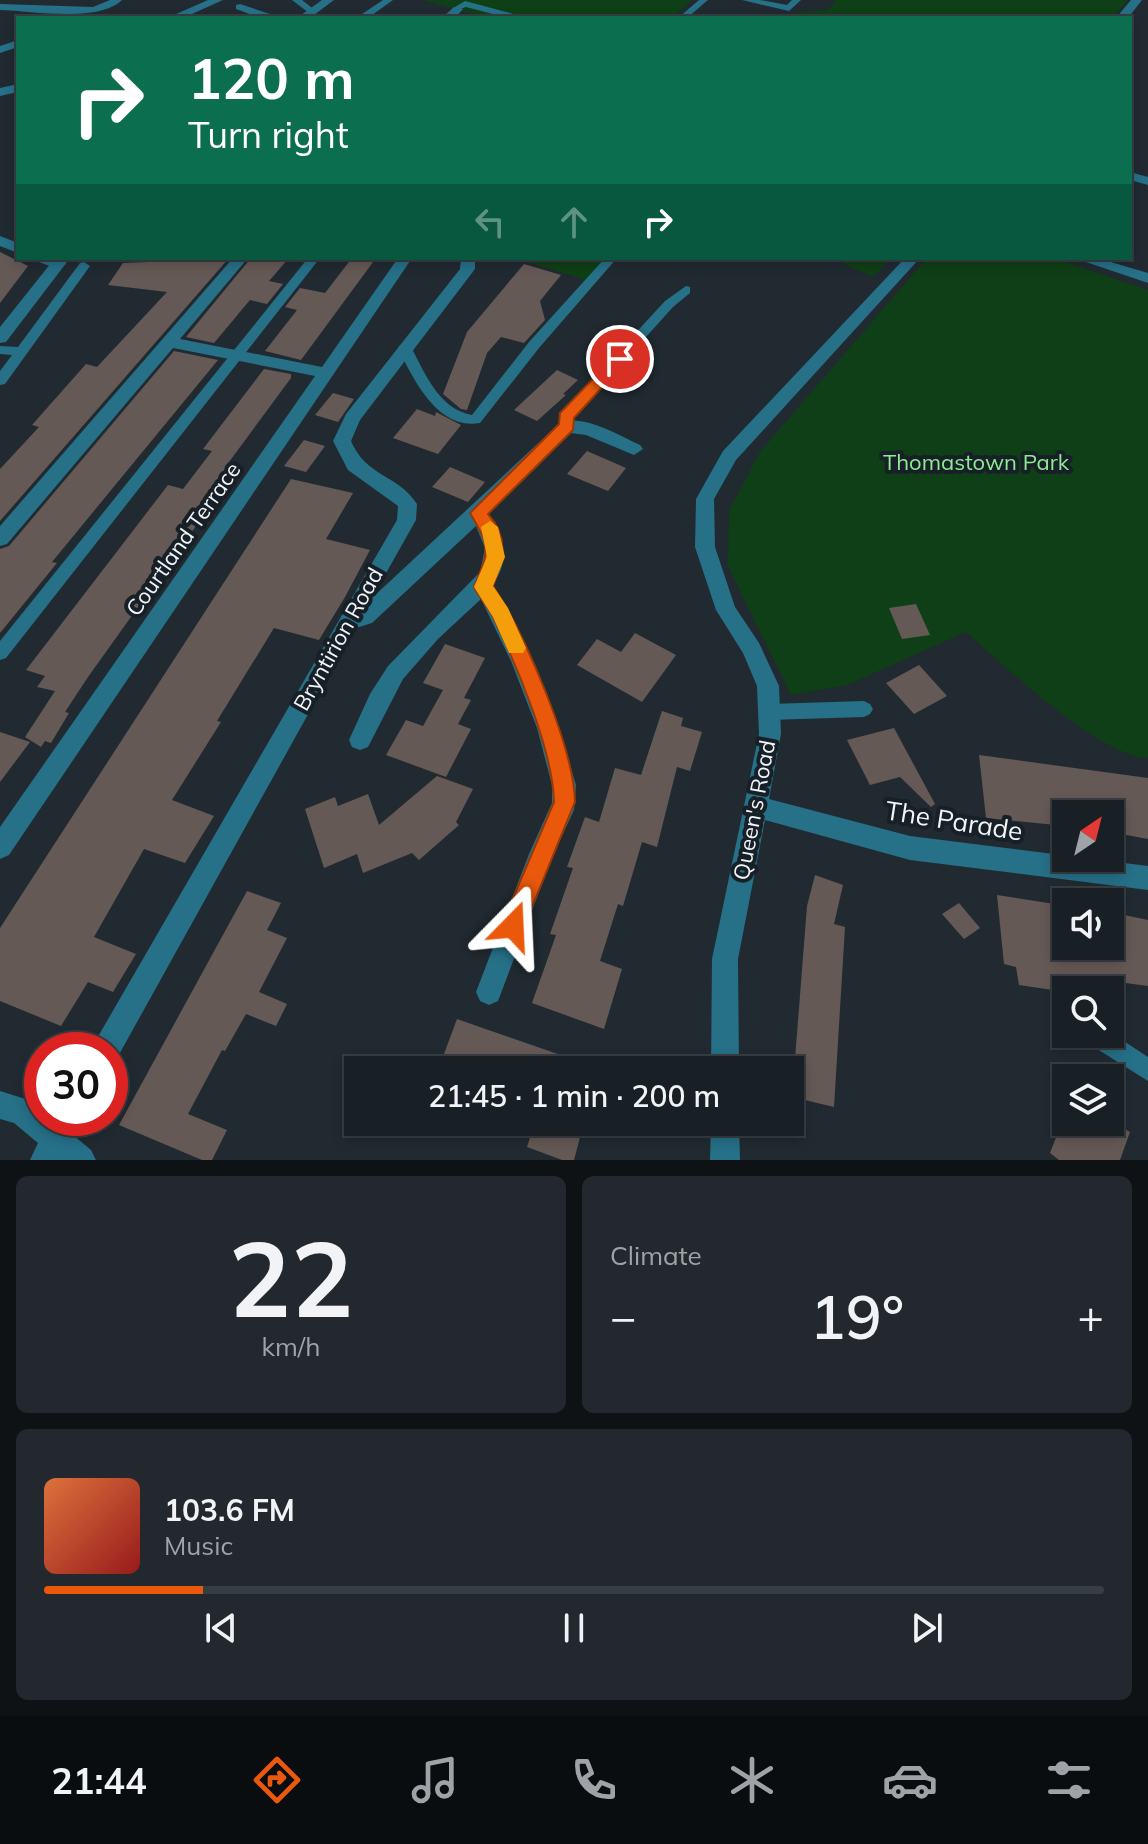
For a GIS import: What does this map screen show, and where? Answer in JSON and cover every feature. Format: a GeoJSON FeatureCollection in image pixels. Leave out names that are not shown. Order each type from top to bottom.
{"type":"FeatureCollection","features":[{"type":"Feature","properties":{"kind":"street"},"geometry":{"type":"LineString","coordinates":[[0,7],[72,14],[105,8],[117,0]]}},
{"type":"Feature","properties":{"kind":"street"},"geometry":{"type":"LineString","coordinates":[[178,16],[218,0]]}},
{"type":"Feature","properties":{"kind":"street"},"geometry":{"type":"LineString","coordinates":[[307,14],[329,0]]}},
{"type":"Feature","properties":{"kind":"street"},"geometry":{"type":"LineString","coordinates":[[1124,16],[1137,0]]}},
{"type":"Feature","properties":{"kind":"street"},"geometry":{"type":"LineString","coordinates":[[240,7],[266,16]]}},
{"type":"Feature","properties":{"kind":"street"},"geometry":{"type":"LineString","coordinates":[[450,16],[458,9]]}},
{"type":"Feature","properties":{"kind":"street"},"geometry":{"type":"LineString","coordinates":[[0,539],[239,260]]}},
{"type":"Feature","properties":{"kind":"street","name":"Courtland Terrace"},"geometry":{"type":"LineString","coordinates":[[0,847],[404,260]]}},
{"type":"Feature","properties":{"kind":"street","name":"Bryntirion Road"},"geometry":{"type":"LineString","coordinates":[[116,1032],[406,520],[408,504],[394,490],[368,478],[349,461],[342,441],[352,418],[467,269],[468,260]]}},
{"type":"Feature","properties":{"kind":"street","name":"Queen's Road"},"geometry":{"type":"LineString","coordinates":[[725,1056],[725,959],[770,734],[768,686],[752,649],[726,610],[705,547],[705,499],[729,456],[911,260]]}},
{"type":"Feature","properties":{"kind":"street"},"geometry":{"type":"LineString","coordinates":[[1088,260],[1148,278]]}},
{"type":"Feature","properties":{"kind":"street"},"geometry":{"type":"LineString","coordinates":[[0,338],[61,261]]}},
{"type":"Feature","properties":{"kind":"street"},"geometry":{"type":"LineString","coordinates":[[169,342],[326,373]]}},
{"type":"Feature","properties":{"kind":"street"},"geometry":{"type":"LineString","coordinates":[[349,621],[365,617],[567,426],[590,430],[634,449]]}},
{"type":"Feature","properties":{"kind":"street"},"geometry":{"type":"LineString","coordinates":[[360,740],[375,705],[400,666],[440,624],[484,587],[496,557],[492,530],[478,513]]}},
{"type":"Feature","properties":{"kind":"street"},"geometry":{"type":"LineString","coordinates":[[484,587],[501,613],[533,688],[564,780],[565,802],[542,852],[489,992]]}},
{"type":"Feature","properties":{"kind":"street","name":"The Parade"},"geometry":{"type":"LineString","coordinates":[[754,806],[910,848],[1148,878]]}},
{"type":"Feature","properties":{"kind":"street"},"geometry":{"type":"LineString","coordinates":[[0,1105],[22,1111],[81,1160]]}},
{"type":"Feature","properties":{"kind":"street"},"geometry":{"type":"LineString","coordinates":[[725,1136],[725,1160]]}},
{"type":"Feature","properties":{"kind":"lane"},"geometry":{"type":"LineString","coordinates":[[296,0],[307,14]]}},
{"type":"Feature","properties":{"kind":"lane"},"geometry":{"type":"LineString","coordinates":[[365,16],[389,0]]}},
{"type":"Feature","properties":{"kind":"lane"},"geometry":{"type":"LineString","coordinates":[[684,16],[704,0]]}},
{"type":"Feature","properties":{"kind":"lane"},"geometry":{"type":"LineString","coordinates":[[746,0],[789,8],[797,0]]}},
{"type":"Feature","properties":{"kind":"lane"},"geometry":{"type":"LineString","coordinates":[[458,9],[465,4],[510,16]]}},
{"type":"Feature","properties":{"kind":"lane"},"geometry":{"type":"LineString","coordinates":[[0,653],[312,260]]}},
{"type":"Feature","properties":{"kind":"lane"},"geometry":{"type":"LineString","coordinates":[[405,348],[420,379],[435,398],[454,413],[475,420],[534,345],[609,260]]}},
{"type":"Feature","properties":{"kind":"lane"},"geometry":{"type":"LineString","coordinates":[[0,381],[84,266]]}},
{"type":"Feature","properties":{"kind":"lane"},"geometry":{"type":"LineString","coordinates":[[567,426],[566,417],[669,304],[686,290]]}},
{"type":"Feature","properties":{"kind":"lane"},"geometry":{"type":"LineString","coordinates":[[0,350],[21,352]]}},
{"type":"Feature","properties":{"kind":"lane"},"geometry":{"type":"LineString","coordinates":[[769,712],[864,709]]}},
{"type":"Feature","properties":{"kind":"lane"},"geometry":{"type":"LineString","coordinates":[[1115,1048],[1148,1070]]}},
{"type":"Feature","properties":{"kind":"green space"},"geometry":{"type":"Polygon","coordinates":[[[423,0],[692,0],[674,16],[479,16],[423,0]]]}},
{"type":"Feature","properties":{"kind":"green space"},"geometry":{"type":"Polygon","coordinates":[[[836,0],[1128,0],[1114,16],[800,16],[793,13],[828,10],[836,0]]]}},
{"type":"Feature","properties":{"kind":"green space"},"geometry":{"type":"Polygon","coordinates":[[[521,260],[602,260],[586,280],[521,260]]]}},
{"type":"Feature","properties":{"kind":"green space"},"geometry":{"type":"Polygon","coordinates":[[[836,260],[889,260],[873,277],[836,260]]]}},
{"type":"Feature","properties":{"kind":"green space","name":"Thomastown Park"},"geometry":{"type":"Polygon","coordinates":[[[925,260],[1059,260],[1148,290],[1148,758],[1104,742],[1079,726],[1027,686],[966,632],[847,685],[791,695],[728,566],[729,511],[759,453],[925,260]]]}},
{"type":"Feature","properties":{"kind":"building"},"geometry":{"type":"Polygon","coordinates":[[[0,252],[28,266],[0,303],[0,252]]]}},
{"type":"Feature","properties":{"kind":"building"},"geometry":{"type":"Polygon","coordinates":[[[227,260],[0,521],[0,469],[39,427],[32,425],[86,364],[97,367],[167,292],[108,285],[123,263],[227,260]]]}},
{"type":"Feature","properties":{"kind":"building"},"geometry":{"type":"Polygon","coordinates":[[[249,260],[287,260],[269,281],[283,284],[267,304],[250,300],[214,343],[186,337],[249,260]]]}},
{"type":"Feature","properties":{"kind":"building"},"geometry":{"type":"Polygon","coordinates":[[[350,260],[375,260],[301,360],[265,351],[297,310],[285,307],[300,288],[325,293],[350,260]]]}},
{"type":"Feature","properties":{"kind":"building"},"geometry":{"type":"Polygon","coordinates":[[[524,264],[561,275],[540,301],[545,320],[524,343],[501,337],[487,353],[467,410],[461,409],[443,394],[467,332],[524,264]]]}},
{"type":"Feature","properties":{"kind":"building"},"geometry":{"type":"Polygon","coordinates":[[[174,351],[218,360],[52,562],[57,563],[0,633],[0,549],[9,546],[174,351]]]}},
{"type":"Feature","properties":{"kind":"building"},"geometry":{"type":"Polygon","coordinates":[[[264,369],[291,374],[291,378],[226,466],[234,468],[88,677],[65,712],[69,713],[51,743],[45,741],[41,747],[25,737],[55,691],[37,687],[45,676],[26,670],[168,485],[183,489],[212,451],[203,449],[264,369]]]}},
{"type":"Feature","properties":{"kind":"building"},"geometry":{"type":"Polygon","coordinates":[[[557,370],[578,380],[563,394],[566,395],[537,421],[514,410],[557,370]]]}},
{"type":"Feature","properties":{"kind":"building"},"geometry":{"type":"Polygon","coordinates":[[[333,393],[354,399],[338,422],[315,415],[333,393]]]}},
{"type":"Feature","properties":{"kind":"building"},"geometry":{"type":"Polygon","coordinates":[[[417,409],[435,416],[436,412],[461,425],[438,454],[393,438],[417,409]]]}},
{"type":"Feature","properties":{"kind":"building"},"geometry":{"type":"Polygon","coordinates":[[[304,440],[325,446],[306,472],[284,466],[304,440]]]}},
{"type":"Feature","properties":{"kind":"building"},"geometry":{"type":"Polygon","coordinates":[[[587,451],[626,468],[608,491],[567,474],[587,451]]]}},
{"type":"Feature","properties":{"kind":"building"},"geometry":{"type":"Polygon","coordinates":[[[450,467],[485,482],[468,502],[432,487],[450,467]]]}},
{"type":"Feature","properties":{"kind":"building"},"geometry":{"type":"Polygon","coordinates":[[[291,479],[353,493],[326,539],[370,550],[345,597],[319,640],[274,628],[217,721],[221,722],[172,800],[214,816],[185,863],[144,849],[94,937],[136,954],[113,992],[88,982],[61,1026],[0,1001],[0,928],[291,479]]]}},
{"type":"Feature","properties":{"kind":"building"},"geometry":{"type":"Polygon","coordinates":[[[916,604],[930,635],[902,639],[889,608],[916,604]]]}},
{"type":"Feature","properties":{"kind":"building"},"geometry":{"type":"Polygon","coordinates":[[[635,633],[676,655],[642,702],[577,665],[597,639],[621,652],[635,633]]]}},
{"type":"Feature","properties":{"kind":"building"},"geometry":{"type":"Polygon","coordinates":[[[445,644],[485,658],[464,698],[471,700],[458,724],[471,729],[446,777],[386,755],[406,720],[423,726],[443,690],[423,683],[445,644]]]}},
{"type":"Feature","properties":{"kind":"building"},"geometry":{"type":"Polygon","coordinates":[[[919,665],[947,696],[914,714],[886,683],[919,665]]]}},
{"type":"Feature","properties":{"kind":"building"},"geometry":{"type":"Polygon","coordinates":[[[662,711],[683,718],[681,726],[702,732],[690,771],[677,767],[657,847],[642,842],[623,906],[618,904],[600,961],[622,969],[604,1029],[532,1003],[556,935],[550,934],[573,868],[567,867],[585,817],[599,822],[615,768],[641,775],[662,711]]]}},
{"type":"Feature","properties":{"kind":"building"},"geometry":{"type":"Polygon","coordinates":[[[894,728],[935,804],[931,807],[900,777],[870,785],[847,740],[894,728]]]}},
{"type":"Feature","properties":{"kind":"building"},"geometry":{"type":"Polygon","coordinates":[[[0,732],[30,742],[0,782],[0,732]]]}},
{"type":"Feature","properties":{"kind":"building"},"geometry":{"type":"Polygon","coordinates":[[[979,755],[1148,778],[1148,839],[1124,835],[1124,800],[1052,800],[1052,825],[986,818],[979,755]]]}},
{"type":"Feature","properties":{"kind":"building"},"geometry":{"type":"Polygon","coordinates":[[[437,776],[473,789],[456,822],[459,825],[419,860],[412,853],[363,873],[357,854],[324,868],[305,809],[335,797],[338,806],[368,794],[379,825],[437,776]]]}},
{"type":"Feature","properties":{"kind":"building"},"geometry":{"type":"Polygon","coordinates":[[[815,875],[843,885],[834,924],[845,927],[834,1107],[804,1100],[804,1056],[795,1056],[807,906],[815,875]]]}},
{"type":"Feature","properties":{"kind":"building"},"geometry":{"type":"Polygon","coordinates":[[[247,891],[281,903],[267,930],[287,938],[259,992],[287,1004],[276,1026],[246,1014],[225,1051],[222,1050],[188,1114],[227,1130],[212,1160],[202,1160],[128,1129],[128,1109],[247,891]]]}},
{"type":"Feature","properties":{"kind":"building"},"geometry":{"type":"Polygon","coordinates":[[[997,895],[1052,904],[1052,960],[1124,960],[1124,915],[1148,920],[1148,986],[1124,983],[1124,976],[1052,976],[1052,990],[1019,985],[1016,967],[1004,964],[997,895]]]}},
{"type":"Feature","properties":{"kind":"building"},"geometry":{"type":"Polygon","coordinates":[[[959,903],[980,928],[964,939],[942,914],[959,903]]]}},
{"type":"Feature","properties":{"kind":"building"},"geometry":{"type":"Polygon","coordinates":[[[457,1019],[563,1056],[443,1056],[457,1019]]]}},
{"type":"Feature","properties":{"kind":"building"},"geometry":{"type":"Polygon","coordinates":[[[1124,1128],[1130,1132],[1120,1160],[1059,1160],[1050,1153],[1057,1136],[1124,1136],[1124,1128]]]}},
{"type":"Feature","properties":{"kind":"building"},"geometry":{"type":"Polygon","coordinates":[[[531,1136],[580,1136],[574,1160],[562,1160],[527,1147],[531,1136]]]}},
{"type":"Feature","properties":{"kind":"slow traffic"},"geometry":{"type":"LineString","coordinates":[[490,527],[496,557],[484,587],[501,613],[516,648]]}},
{"type":"Feature","properties":{"kind":"route"},"geometry":{"type":"LineString","coordinates":[[513,926],[565,802],[564,780],[533,688],[501,613],[484,587],[496,557],[492,530],[478,513],[567,426],[566,417],[620,359]]}}]}
